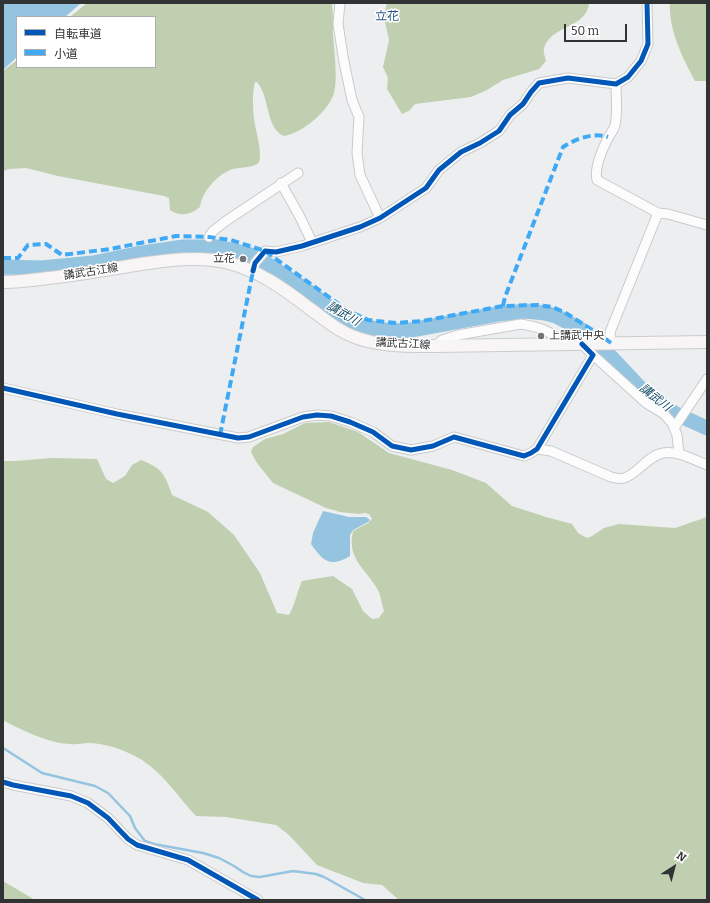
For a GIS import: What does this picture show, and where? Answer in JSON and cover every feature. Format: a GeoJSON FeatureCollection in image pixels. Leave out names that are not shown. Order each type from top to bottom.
{"type":"FeatureCollection","features":[{"type":"Feature","properties":{"kind":"main road","name":"講武古江線"},"geometry":{"type":"LineString","coordinates":[[3,282],[73,275],[170,260],[213,260],[254,267],[333,326],[351,336],[373,343],[436,346],[562,344],[587,348],[608,344],[707,342]]}},
{"type":"Feature","properties":{"kind":"street"},"geometry":{"type":"LineString","coordinates":[[340,3],[338,24],[344,62],[352,100],[359,117],[357,153],[360,176],[380,218]]}},
{"type":"Feature","properties":{"kind":"street"},"geometry":{"type":"LineString","coordinates":[[254,267],[265,251],[276,252],[312,242],[360,227],[380,218],[426,188],[439,170],[461,152],[480,143],[499,131],[510,115],[523,104],[539,83],[568,78],[616,84],[628,77],[641,61],[648,44],[647,3]]}},
{"type":"Feature","properties":{"kind":"street"},"geometry":{"type":"LineString","coordinates":[[616,84],[615,127],[608,137],[596,169],[597,180],[658,214],[668,214],[707,224]]}},
{"type":"Feature","properties":{"kind":"street"},"geometry":{"type":"LineString","coordinates":[[209,237],[213,231],[226,220],[298,173]]}},
{"type":"Feature","properties":{"kind":"street"},"geometry":{"type":"LineString","coordinates":[[281,183],[312,242]]}},
{"type":"Feature","properties":{"kind":"street"},"geometry":{"type":"LineString","coordinates":[[608,344],[610,332],[658,214]]}},
{"type":"Feature","properties":{"kind":"street"},"geometry":{"type":"LineString","coordinates":[[436,346],[442,340],[458,335],[522,324],[548,331],[556,336],[562,344]]}},
{"type":"Feature","properties":{"kind":"street"},"geometry":{"type":"LineString","coordinates":[[3,388],[124,415],[238,438],[249,438],[303,417],[324,415],[350,422],[373,432],[380,439],[392,446],[411,450],[433,446],[454,437],[524,456],[531,454],[537,449],[587,348],[646,403],[664,414],[672,423],[676,425]]}},
{"type":"Feature","properties":{"kind":"street"},"geometry":{"type":"LineString","coordinates":[[679,454],[676,425],[707,379]]}},
{"type":"Feature","properties":{"kind":"street"},"geometry":{"type":"LineString","coordinates":[[537,449],[551,451],[611,477],[618,478],[628,476],[656,455],[663,453],[679,454],[707,465]]}},
{"type":"Feature","properties":{"kind":"street"},"geometry":{"type":"LineString","coordinates":[[3,782],[71,796],[88,803],[108,818],[128,839],[137,845],[177,855],[258,900]]}},
{"type":"Feature","properties":{"kind":"green space"},"geometry":{"type":"Polygon","coordinates":[[[87,3],[332,3],[336,73],[334,93],[326,107],[314,120],[299,131],[284,136],[276,130],[270,118],[261,87],[257,82],[255,82],[253,110],[260,153],[259,162],[254,165],[230,170],[220,176],[210,185],[201,201],[200,207],[193,212],[185,214],[178,214],[170,210],[169,198],[164,196],[58,176],[26,168],[9,169],[3,171],[3,71],[16,61],[16,68],[156,68],[156,16],[71,16],[87,3]]]}},
{"type":"Feature","properties":{"kind":"green space"},"geometry":{"type":"Polygon","coordinates":[[[387,3],[589,3],[587,11],[582,17],[548,40],[544,48],[546,61],[539,69],[503,80],[487,90],[471,97],[415,104],[409,111],[402,114],[387,89],[388,78],[383,67],[389,40],[384,18],[387,3]]]}},
{"type":"Feature","properties":{"kind":"green space"},"geometry":{"type":"Polygon","coordinates":[[[670,3],[707,3],[707,81],[695,81],[686,63],[677,43],[671,23],[670,3]]]}},
{"type":"Feature","properties":{"kind":"green space"},"geometry":{"type":"Polygon","coordinates":[[[329,422],[358,432],[389,453],[452,470],[486,483],[512,506],[572,524],[578,533],[587,538],[604,528],[619,524],[675,528],[707,517],[707,900],[399,900],[382,885],[363,883],[317,865],[288,834],[276,825],[226,817],[196,816],[157,772],[142,760],[129,753],[101,744],[54,742],[27,732],[3,720],[3,461],[51,458],[97,459],[106,479],[113,483],[125,476],[132,465],[141,460],[154,466],[162,473],[172,495],[208,512],[234,535],[260,573],[277,613],[289,615],[302,581],[333,576],[352,589],[363,611],[372,619],[379,618],[384,611],[379,592],[355,557],[352,541],[353,531],[368,523],[372,519],[369,514],[340,512],[326,508],[273,483],[257,463],[251,452],[253,447],[265,439],[283,434],[305,423],[329,422]]]}},
{"type":"Feature","properties":{"kind":"green space"},"geometry":{"type":"Polygon","coordinates":[[[3,881],[35,900],[3,900],[3,881]]]}},
{"type":"Feature","properties":{"kind":"water"},"geometry":{"type":"Polygon","coordinates":[[[3,3],[81,3],[66,16],[16,16],[16,58],[3,70],[3,3]]]}},
{"type":"Feature","properties":{"kind":"water"},"geometry":{"type":"Polygon","coordinates":[[[323,511],[349,517],[366,517],[370,520],[353,530],[350,535],[350,556],[343,560],[337,562],[328,561],[319,555],[311,544],[313,533],[323,511]]]}},
{"type":"Feature","properties":{"kind":"waterway","name":"講武川"},"geometry":{"type":"LineString","coordinates":[[3,267],[41,268],[93,263],[136,254],[183,247],[218,247],[248,254],[267,264],[305,289],[344,318],[365,327],[391,331],[411,330],[498,314],[526,311],[545,313],[556,316],[582,330],[611,357],[641,389],[674,413],[707,428]]}},
{"type":"Feature","properties":{"kind":"waterway"},"geometry":{"type":"LineString","coordinates":[[3,748],[42,773],[95,786],[108,793],[130,816],[135,828],[145,841],[203,853],[219,858],[251,876],[260,877],[293,871],[316,874],[365,900]]}},
{"type":"Feature","properties":{"kind":"marked path"},"geometry":{"type":"LineString","coordinates":[[503,306],[505,297],[563,147],[573,141],[585,137],[597,135],[608,137]]}},
{"type":"Feature","properties":{"kind":"marked path"},"geometry":{"type":"LineString","coordinates":[[3,258],[18,258],[28,245],[46,244],[62,255],[110,249],[176,236],[209,237],[231,240],[265,251],[347,310],[368,320],[396,323],[422,321],[503,306],[538,305],[552,307],[564,312],[611,343]]}},
{"type":"Feature","properties":{"kind":"marked path"},"geometry":{"type":"LineString","coordinates":[[220,435],[253,271]]}},
{"type":"Feature","properties":{"kind":"cycle path"},"geometry":{"type":"LineString","coordinates":[[253,271],[255,263],[265,251],[276,252],[302,246],[360,227],[380,218],[426,188],[439,170],[461,152],[480,143],[499,131],[510,115],[523,104],[539,83],[568,78],[616,84],[628,77],[641,61],[648,44],[647,3]]}},
{"type":"Feature","properties":{"kind":"cycle path"},"geometry":{"type":"LineString","coordinates":[[3,388],[117,414],[238,438],[249,437],[303,417],[317,415],[331,416],[350,422],[373,432],[392,446],[411,450],[433,446],[454,437],[524,456],[537,449],[593,355],[582,344]]}},
{"type":"Feature","properties":{"kind":"cycle path"},"geometry":{"type":"LineString","coordinates":[[3,782],[71,796],[88,803],[108,818],[128,839],[137,845],[188,860],[258,900]]}},
{"type":"Feature","properties":{"kind":"place","name":"立花"},"geometry":{"type":"Point","coordinates":[243,259]}},
{"type":"Feature","properties":{"kind":"place","name":"上講武中央"},"geometry":{"type":"Point","coordinates":[541,336]}},
{"type":"Feature","properties":{"kind":"district","name":"立花"},"geometry":{"type":"Point","coordinates":[387,17]}}]}
